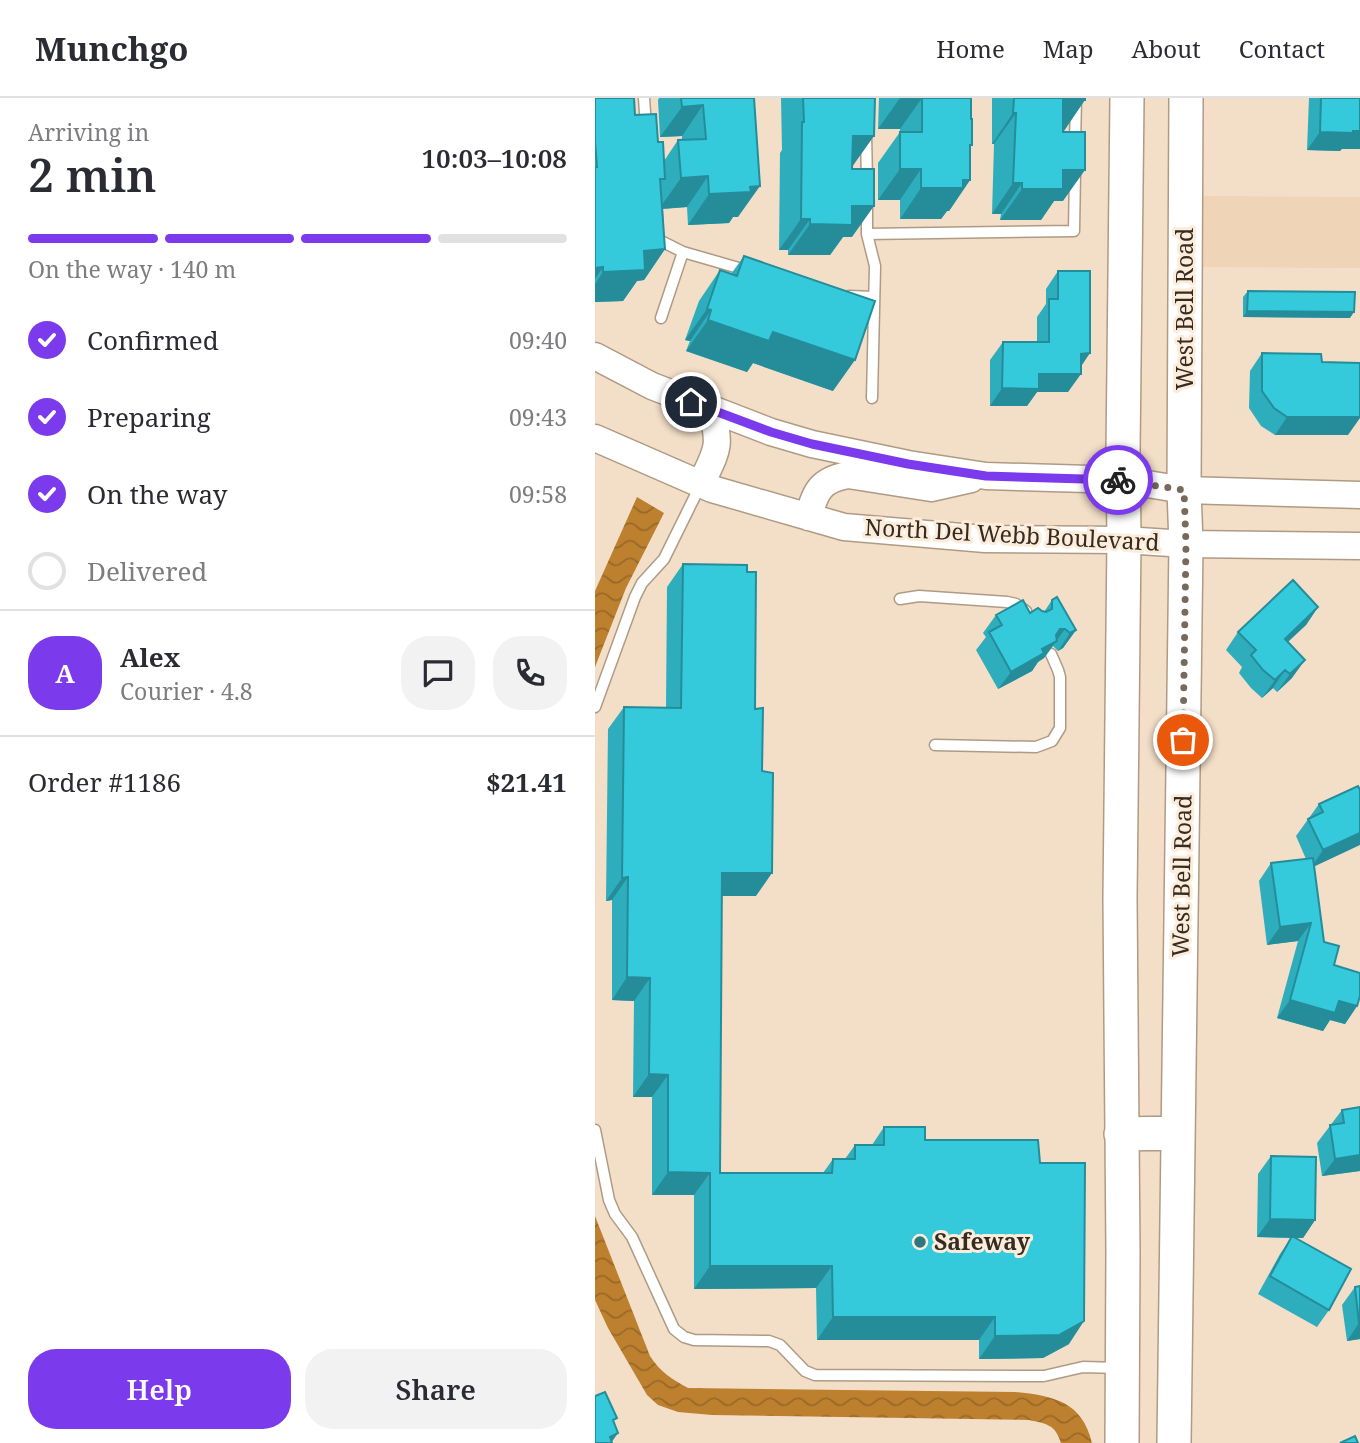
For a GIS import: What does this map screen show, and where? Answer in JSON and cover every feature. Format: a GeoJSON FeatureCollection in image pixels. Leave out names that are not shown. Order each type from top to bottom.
{"type":"FeatureCollection","features":[{"type":"Feature","properties":{"kind":"main road"},"geometry":{"type":"LineString","coordinates":[[1122,1443],[1120,898],[1127,98]]}},
{"type":"Feature","properties":{"kind":"main road","name":"West Bell Road"},"geometry":{"type":"LineString","coordinates":[[1174,1443],[1186,544],[1186,98]]}},
{"type":"Feature","properties":{"kind":"main road"},"geometry":{"type":"LineString","coordinates":[[1121,1134],[1177,1133]]}},
{"type":"Feature","properties":{"kind":"street"},"geometry":{"type":"LineString","coordinates":[[595,356],[652,386],[771,432],[812,444],[908,464],[986,476],[1123,480],[1184,490],[1360,495]]}},
{"type":"Feature","properties":{"kind":"street"},"geometry":{"type":"LineString","coordinates":[[701,484],[718,443],[711,410]]}},
{"type":"Feature","properties":{"kind":"street","name":"North Del Webb Boulevard"},"geometry":{"type":"LineString","coordinates":[[595,438],[701,484],[844,527],[973,538],[1360,546]]}},
{"type":"Feature","properties":{"kind":"street"},"geometry":{"type":"LineString","coordinates":[[808,517],[823,484],[835,477],[848,475],[931,488],[986,476]]}},
{"type":"Feature","properties":{"kind":"lane"},"geometry":{"type":"LineString","coordinates":[[645,98],[647,140]]}},
{"type":"Feature","properties":{"kind":"lane"},"geometry":{"type":"LineString","coordinates":[[1075,151],[1076,98]]}},
{"type":"Feature","properties":{"kind":"lane"},"geometry":{"type":"LineString","coordinates":[[866,125],[867,234],[875,266],[872,398]]}},
{"type":"Feature","properties":{"kind":"lane"},"geometry":{"type":"LineString","coordinates":[[867,234],[1074,231],[1075,165]]}},
{"type":"Feature","properties":{"kind":"lane"},"geometry":{"type":"LineString","coordinates":[[652,224],[653,238],[683,252],[758,274]]}},
{"type":"Feature","properties":{"kind":"lane"},"geometry":{"type":"LineString","coordinates":[[661,318],[683,252]]}},
{"type":"Feature","properties":{"kind":"lane"},"geometry":{"type":"LineString","coordinates":[[843,296],[874,297]]}},
{"type":"Feature","properties":{"kind":"lane"},"geometry":{"type":"LineString","coordinates":[[595,707],[635,597],[642,583],[664,559],[701,484]]}},
{"type":"Feature","properties":{"kind":"lane"},"geometry":{"type":"LineString","coordinates":[[900,599],[919,596],[1007,601],[1023,608],[1033,622]]}},
{"type":"Feature","properties":{"kind":"lane"},"geometry":{"type":"LineString","coordinates":[[935,745],[1036,747],[1052,741],[1060,728],[1060,677],[1051,654]]}},
{"type":"Feature","properties":{"kind":"lane"},"geometry":{"type":"LineString","coordinates":[[595,1130],[615,1214],[632,1237],[674,1329],[684,1337],[694,1340],[769,1340],[780,1345],[804,1371],[815,1375],[1044,1376],[1083,1367],[1122,1368]]}},
{"type":"Feature","properties":{"kind":"shaded area"},"geometry":{"type":"Polygon","coordinates":[[[1202,196],[1360,197],[1360,268],[1202,267],[1202,196]]]}},
{"type":"Feature","properties":{"kind":"water"},"geometry":{"type":"Polygon","coordinates":[[[637,497],[664,513],[626,588],[595,667],[595,591],[637,497]]]}},
{"type":"Feature","properties":{"kind":"water"},"geometry":{"type":"Polygon","coordinates":[[[595,1216],[650,1356],[667,1375],[688,1388],[1015,1392],[1064,1403],[1081,1418],[1092,1443],[1061,1443],[1056,1432],[1049,1426],[1029,1420],[712,1415],[678,1412],[658,1405],[647,1395],[595,1300],[595,1216]]]}},
{"type":"Feature","properties":{"kind":"building"},"geometry":{"type":"Polygon","coordinates":[[[595,98],[634,98],[635,115],[656,114],[658,142],[663,142],[665,179],[660,179],[665,249],[644,251],[645,270],[603,272],[603,267],[595,268],[595,98]]]}},
{"type":"Feature","properties":{"kind":"building"},"geometry":{"type":"Polygon","coordinates":[[[681,98],[754,98],[760,186],[750,187],[751,192],[709,194],[708,176],[681,178],[678,140],[706,139],[703,105],[682,107],[681,98]]]}},
{"type":"Feature","properties":{"kind":"building"},"geometry":{"type":"Polygon","coordinates":[[[803,98],[875,98],[874,136],[853,136],[852,169],[874,169],[874,206],[852,206],[852,225],[810,224],[810,219],[801,219],[803,98]]]}},
{"type":"Feature","properties":{"kind":"building"},"geometry":{"type":"Polygon","coordinates":[[[922,98],[971,98],[970,180],[963,180],[963,188],[921,188],[921,169],[900,169],[900,132],[922,132],[922,98]]]}},
{"type":"Feature","properties":{"kind":"building"},"geometry":{"type":"Polygon","coordinates":[[[1014,98],[1085,98],[1063,100],[1063,132],[1085,132],[1085,170],[1063,170],[1063,189],[1022,189],[1022,183],[1013,183],[1016,113],[1013,113],[1014,98]]]}},
{"type":"Feature","properties":{"kind":"building"},"geometry":{"type":"Polygon","coordinates":[[[1321,98],[1360,98],[1360,131],[1320,132],[1321,98]]]}},
{"type":"Feature","properties":{"kind":"building"},"geometry":{"type":"Polygon","coordinates":[[[744,256],[875,301],[855,360],[773,332],[769,341],[708,320],[711,310],[707,309],[720,270],[737,276],[744,256]]]}},
{"type":"Feature","properties":{"kind":"building"},"geometry":{"type":"Polygon","coordinates":[[[1058,271],[1090,271],[1090,353],[1081,354],[1081,374],[1039,374],[1039,389],[1002,388],[1003,342],[1049,342],[1049,299],[1058,299],[1058,271]]]}},
{"type":"Feature","properties":{"kind":"building"},"geometry":{"type":"Polygon","coordinates":[[[1248,291],[1355,292],[1354,312],[1247,311],[1248,291]]]}},
{"type":"Feature","properties":{"kind":"building"},"geometry":{"type":"Polygon","coordinates":[[[1262,353],[1321,354],[1322,362],[1360,363],[1360,417],[1287,417],[1274,408],[1262,391],[1262,353]]]}},
{"type":"Feature","properties":{"kind":"building"},"geometry":{"type":"Polygon","coordinates":[[[683,564],[747,565],[747,572],[756,572],[755,709],[763,708],[762,771],[773,773],[772,873],[722,873],[720,1173],[832,1173],[833,1159],[855,1159],[855,1145],[884,1145],[884,1127],[925,1127],[925,1140],[1038,1140],[1040,1163],[1085,1163],[1084,1321],[1059,1335],[995,1336],[995,1317],[833,1317],[832,1266],[710,1266],[710,1173],[668,1172],[668,1075],[649,1074],[650,978],[627,977],[628,877],[622,878],[624,707],[681,708],[683,564]]]}},
{"type":"Feature","properties":{"kind":"building"},"geometry":{"type":"Polygon","coordinates":[[[1293,580],[1318,607],[1285,639],[1305,660],[1290,674],[1285,670],[1275,680],[1251,655],[1256,650],[1238,632],[1293,580]]]}},
{"type":"Feature","properties":{"kind":"building"},"geometry":{"type":"Polygon","coordinates":[[[1057,597],[1076,630],[1070,633],[1060,629],[1056,635],[1057,641],[1042,649],[1044,653],[1011,672],[989,632],[1002,625],[996,615],[1023,600],[1030,613],[1038,608],[1046,612],[1052,609],[1052,600],[1057,597]]]}},
{"type":"Feature","properties":{"kind":"building"},"geometry":{"type":"Polygon","coordinates":[[[1358,786],[1360,833],[1323,850],[1308,819],[1323,812],[1319,804],[1358,786]]]}},
{"type":"Feature","properties":{"kind":"building"},"geometry":{"type":"Polygon","coordinates":[[[1313,858],[1324,942],[1339,946],[1334,965],[1360,973],[1357,1006],[1339,1001],[1335,1013],[1290,1000],[1311,923],[1280,927],[1271,863],[1313,858]]]}},
{"type":"Feature","properties":{"kind":"building"},"geometry":{"type":"Polygon","coordinates":[[[1360,1107],[1360,1155],[1335,1159],[1330,1125],[1344,1123],[1342,1110],[1360,1107]]]}},
{"type":"Feature","properties":{"kind":"building"},"geometry":{"type":"Polygon","coordinates":[[[1271,1156],[1316,1157],[1315,1220],[1270,1219],[1271,1156]]]}},
{"type":"Feature","properties":{"kind":"building"},"geometry":{"type":"Polygon","coordinates":[[[1292,1236],[1351,1269],[1329,1310],[1270,1276],[1292,1236]]]}},
{"type":"Feature","properties":{"kind":"building"},"geometry":{"type":"Polygon","coordinates":[[[1360,1286],[1360,1323],[1359,1323],[1355,1287],[1360,1286]]]}},
{"type":"Feature","properties":{"kind":"building"},"geometry":{"type":"Polygon","coordinates":[[[605,1392],[617,1418],[613,1420],[618,1433],[610,1437],[612,1443],[595,1443],[595,1396],[605,1392]]]}},
{"type":"Feature","properties":{"kind":"building"},"geometry":{"type":"Polygon","coordinates":[[[1355,1436],[1358,1443],[1340,1443],[1355,1436]]]}},
{"type":"Feature","properties":{"kind":"way so far"},"geometry":{"type":"LineString","coordinates":[[1118,480],[1184,490],[1186,544],[1183,740]]}},
{"type":"Feature","properties":{"kind":"place","name":"Safeway"},"geometry":{"type":"Point","coordinates":[920,1242]}},
{"type":"Feature","properties":{"kind":"route"},"geometry":{"type":"LineString","coordinates":[[691,402],[771,432],[812,444],[908,464],[986,476],[1118,480]]}}]}
